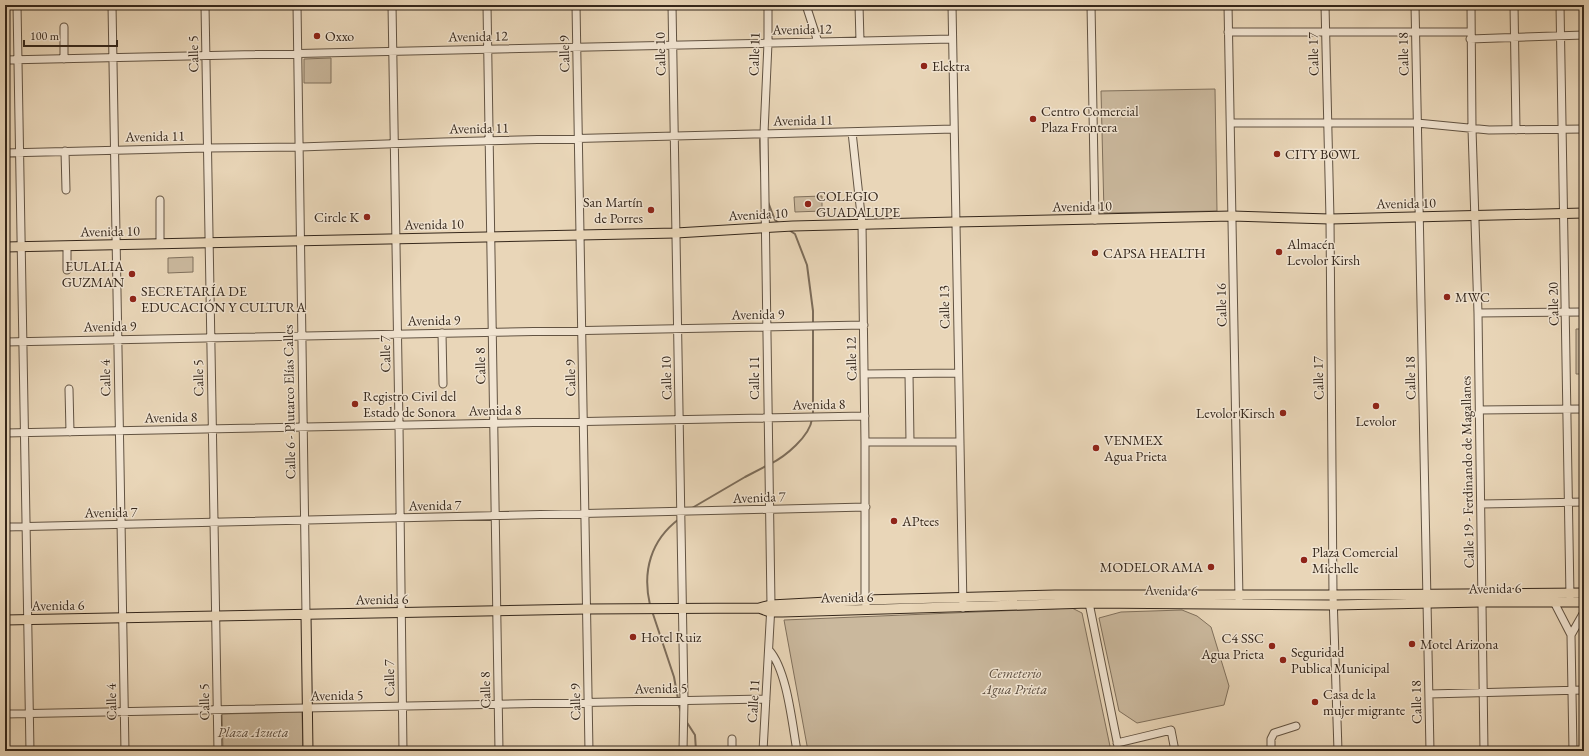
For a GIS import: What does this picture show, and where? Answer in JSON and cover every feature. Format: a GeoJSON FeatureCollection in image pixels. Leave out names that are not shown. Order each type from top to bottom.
{"type":"FeatureCollection","features":[{"type":"Feature","properties":{"kind":"main road","name":"Avenida 10"},"geometry":{"type":"LineString","coordinates":[[5,247],[676,233],[793,226],[1232,216],[1330,218],[1584,213]]}},
{"type":"Feature","properties":{"kind":"main road","name":"Avenida 6"},"geometry":{"type":"LineString","coordinates":[[5,620],[587,609],[770,608],[868,610],[962,608],[1088,599],[1239,595],[1426,594],[1554,602],[1584,592]]}},
{"type":"Feature","properties":{"kind":"main road","name":"Avenida 6"},"geometry":{"type":"LineString","coordinates":[[770,608],[865,600],[962,598],[1088,599],[1239,605],[1427,604],[1482,598],[1570,597],[1584,602]]}},
{"type":"Feature","properties":{"kind":"main road","name":"Calle 6 - Plutarco Elías Calles"},"geometry":{"type":"LineString","coordinates":[[306,615],[308,751]]}},
{"type":"Feature","properties":{"kind":"street"},"geometry":{"type":"LineString","coordinates":[[17,5],[30,751]]}},
{"type":"Feature","properties":{"kind":"street","name":"Calle 4"},"geometry":{"type":"LineString","coordinates":[[112,5],[125,751]]}},
{"type":"Feature","properties":{"kind":"street","name":"Calle 5"},"geometry":{"type":"LineString","coordinates":[[205,5],[218,751]]}},
{"type":"Feature","properties":{"kind":"street","name":"Calle 6 - Plutarco Elías Calles"},"geometry":{"type":"LineString","coordinates":[[297,5],[306,615]]}},
{"type":"Feature","properties":{"kind":"street","name":"Calle 7"},"geometry":{"type":"LineString","coordinates":[[392,5],[403,751]]}},
{"type":"Feature","properties":{"kind":"street","name":"Calle 8"},"geometry":{"type":"LineString","coordinates":[[487,5],[499,751]]}},
{"type":"Feature","properties":{"kind":"street","name":"Calle 9"},"geometry":{"type":"LineString","coordinates":[[576,5],[589,751]]}},
{"type":"Feature","properties":{"kind":"street","name":"Calle 10"},"geometry":{"type":"LineString","coordinates":[[672,5],[680,420],[684,700],[683,751]]}},
{"type":"Feature","properties":{"kind":"street","name":"Calle 11"},"geometry":{"type":"LineString","coordinates":[[763,751],[770,608],[764,133],[768,5]]}},
{"type":"Feature","properties":{"kind":"street"},"geometry":{"type":"LineString","coordinates":[[806,5],[818,42]]}},
{"type":"Feature","properties":{"kind":"street"},"geometry":{"type":"LineString","coordinates":[[859,5],[860,41]]}},
{"type":"Feature","properties":{"kind":"street","name":"Calle 13"},"geometry":{"type":"LineString","coordinates":[[952,5],[962,608]]}},
{"type":"Feature","properties":{"kind":"street"},"geometry":{"type":"LineString","coordinates":[[1091,5],[1095,220]]}},
{"type":"Feature","properties":{"kind":"street","name":"Calle 16"},"geometry":{"type":"LineString","coordinates":[[1228,5],[1239,605]]}},
{"type":"Feature","properties":{"kind":"street","name":"Calle 17"},"geometry":{"type":"LineString","coordinates":[[1325,5],[1330,218],[1333,595],[1338,751]]}},
{"type":"Feature","properties":{"kind":"street","name":"Calle 18"},"geometry":{"type":"LineString","coordinates":[[1415,5],[1430,751]]}},
{"type":"Feature","properties":{"kind":"street","name":"Calle 19 - Ferdinando de Magallanes"},"geometry":{"type":"LineString","coordinates":[[1471,5],[1470,35],[1472,129],[1480,410],[1482,693],[1484,751]]}},
{"type":"Feature","properties":{"kind":"street"},"geometry":{"type":"LineString","coordinates":[[1514,5],[1516,130]]}},
{"type":"Feature","properties":{"kind":"street","name":"Calle 20"},"geometry":{"type":"LineString","coordinates":[[1560,5],[1570,597]]}},
{"type":"Feature","properties":{"kind":"street"},"geometry":{"type":"LineString","coordinates":[[64,27],[64,58]]}},
{"type":"Feature","properties":{"kind":"street"},"geometry":{"type":"LineString","coordinates":[[1228,32],[1416,32],[1515,37],[1584,35]]}},
{"type":"Feature","properties":{"kind":"street","name":"Avenida 12"},"geometry":{"type":"LineString","coordinates":[[5,60],[952,39]]}},
{"type":"Feature","properties":{"kind":"street"},"geometry":{"type":"LineString","coordinates":[[1231,122],[1417,123],[1472,129],[1584,129]]}},
{"type":"Feature","properties":{"kind":"street","name":"Avenida 11"},"geometry":{"type":"LineString","coordinates":[[5,153],[300,147],[489,140],[954,129]]}},
{"type":"Feature","properties":{"kind":"street","name":"Calle 12"},"geometry":{"type":"LineString","coordinates":[[852,132],[862,224],[866,507],[865,600],[868,610]]}},
{"type":"Feature","properties":{"kind":"street"},"geometry":{"type":"LineString","coordinates":[[65,151],[66,190]]}},
{"type":"Feature","properties":{"kind":"street"},"geometry":{"type":"LineString","coordinates":[[160,200],[160,244]]}},
{"type":"Feature","properties":{"kind":"street"},"geometry":{"type":"LineString","coordinates":[[67,246],[67,270]]}},
{"type":"Feature","properties":{"kind":"street"},"geometry":{"type":"LineString","coordinates":[[1478,313],[1584,312]]}},
{"type":"Feature","properties":{"kind":"street","name":"Avenida 9"},"geometry":{"type":"LineString","coordinates":[[5,342],[864,325]]}},
{"type":"Feature","properties":{"kind":"street"},"geometry":{"type":"LineString","coordinates":[[442,333],[443,384]]}},
{"type":"Feature","properties":{"kind":"street"},"geometry":{"type":"LineString","coordinates":[[864,374],[958,373]]}},
{"type":"Feature","properties":{"kind":"street"},"geometry":{"type":"LineString","coordinates":[[909,374],[910,442]]}},
{"type":"Feature","properties":{"kind":"street"},"geometry":{"type":"LineString","coordinates":[[69,388],[70,432]]}},
{"type":"Feature","properties":{"kind":"street"},"geometry":{"type":"LineString","coordinates":[[1480,410],[1584,409]]}},
{"type":"Feature","properties":{"kind":"street","name":"Avenida 8"},"geometry":{"type":"LineString","coordinates":[[5,433],[865,416]]}},
{"type":"Feature","properties":{"kind":"street"},"geometry":{"type":"LineString","coordinates":[[865,442],[960,442]]}},
{"type":"Feature","properties":{"kind":"street"},"geometry":{"type":"LineString","coordinates":[[1481,504],[1584,502]]}},
{"type":"Feature","properties":{"kind":"street","name":"Avenida 7"},"geometry":{"type":"LineString","coordinates":[[5,527],[585,515],[866,507]]}},
{"type":"Feature","properties":{"kind":"street"},"geometry":{"type":"LineString","coordinates":[[1088,599],[1118,751]]}},
{"type":"Feature","properties":{"kind":"street"},"geometry":{"type":"LineString","coordinates":[[1554,602],[1571,635],[1573,751]]}},
{"type":"Feature","properties":{"kind":"street"},"geometry":{"type":"LineString","coordinates":[[1571,635],[1584,612]]}},
{"type":"Feature","properties":{"kind":"street"},"geometry":{"type":"LineString","coordinates":[[769,650],[776,657],[784,680],[797,751]]}},
{"type":"Feature","properties":{"kind":"street"},"geometry":{"type":"LineString","coordinates":[[1429,694],[1584,690]]}},
{"type":"Feature","properties":{"kind":"street","name":"Avenida 5"},"geometry":{"type":"LineString","coordinates":[[5,714],[766,699]]}},
{"type":"Feature","properties":{"kind":"street"},"geometry":{"type":"LineString","coordinates":[[1271,751],[1271,739],[1274,733],[1296,726]]}},
{"type":"Feature","properties":{"kind":"street"},"geometry":{"type":"LineString","coordinates":[[1117,743],[1171,730],[1175,751]]}},
{"type":"Feature","properties":{"kind":"street"},"geometry":{"type":"LineString","coordinates":[[732,739],[732,751]]}},
{"type":"Feature","properties":{"kind":"green space"},"geometry":{"type":"Polygon","coordinates":[[[331,58],[331,83],[304,83],[304,59],[331,58]]]}},
{"type":"Feature","properties":{"kind":"green space"},"geometry":{"type":"Polygon","coordinates":[[[1215,89],[1217,211],[1104,213],[1101,91],[1215,89]]]}},
{"type":"Feature","properties":{"kind":"green space","name":"COLEGIO GUADALUPE"},"geometry":{"type":"Polygon","coordinates":[[[822,196],[822,211],[795,212],[794,197],[822,196]]]}},
{"type":"Feature","properties":{"kind":"green space"},"geometry":{"type":"Polygon","coordinates":[[[193,257],[193,272],[168,273],[168,258],[193,257]]]}},
{"type":"Feature","properties":{"kind":"green space"},"geometry":{"type":"Polygon","coordinates":[[[1576,329],[1584,329],[1584,374],[1576,374],[1576,329]]]}},
{"type":"Feature","properties":{"kind":"green space","name":"Cemeterio Agua Prieta"},"geometry":{"type":"Polygon","coordinates":[[[1072,608],[1082,613],[1111,751],[808,751],[784,620],[1072,608]]]}},
{"type":"Feature","properties":{"kind":"green space"},"geometry":{"type":"Polygon","coordinates":[[[1182,610],[1197,616],[1211,627],[1229,686],[1224,705],[1137,723],[1119,711],[1099,618],[1121,612],[1182,610]]]}},
{"type":"Feature","properties":{"kind":"green space","name":"Plaza Azueta"},"geometry":{"type":"Polygon","coordinates":[[[302,712],[303,751],[223,751],[222,714],[302,712]]]}},
{"type":"Feature","properties":{"kind":"waterway"},"geometry":{"type":"LineString","coordinates":[[760,140],[761,171]]}},
{"type":"Feature","properties":{"kind":"waterway"},"geometry":{"type":"LineString","coordinates":[[768,202],[775,220],[780,224]]}},
{"type":"Feature","properties":{"kind":"waterway"},"geometry":{"type":"LineString","coordinates":[[789,230],[795,234],[807,265],[813,311],[813,415]]}},
{"type":"Feature","properties":{"kind":"waterway"},"geometry":{"type":"LineString","coordinates":[[770,464],[783,456],[802,439],[807,432],[812,419]]}},
{"type":"Feature","properties":{"kind":"waterway"},"geometry":{"type":"LineString","coordinates":[[692,508],[766,466]]}},
{"type":"Feature","properties":{"kind":"waterway"},"geometry":{"type":"LineString","coordinates":[[650,605],[647,580],[651,557],[655,546],[669,527],[679,519]]}},
{"type":"Feature","properties":{"kind":"waterway"},"geometry":{"type":"LineString","coordinates":[[652,611],[674,677],[678,699]]}},
{"type":"Feature","properties":{"kind":"waterway"},"geometry":{"type":"LineString","coordinates":[[678,703],[681,712]]}},
{"type":"Feature","properties":{"kind":"waterway"},"geometry":{"type":"LineString","coordinates":[[686,721],[695,735],[696,751]]}},
{"type":"Feature","properties":{"kind":"place","name":"Oxxo"},"geometry":{"type":"Point","coordinates":[317,36]}},
{"type":"Feature","properties":{"kind":"place","name":"Elektra"},"geometry":{"type":"Point","coordinates":[924,66]}},
{"type":"Feature","properties":{"kind":"place","name":"Centro Comercial Plaza Frontera"},"geometry":{"type":"Point","coordinates":[1033,119]}},
{"type":"Feature","properties":{"kind":"place","name":"CITY BOWL"},"geometry":{"type":"Point","coordinates":[1277,154]}},
{"type":"Feature","properties":{"kind":"place","name":"COLEGIO GUADALUPE"},"geometry":{"type":"Point","coordinates":[808,204]}},
{"type":"Feature","properties":{"kind":"place","name":"San Martín de Porres"},"geometry":{"type":"Point","coordinates":[651,210]}},
{"type":"Feature","properties":{"kind":"place","name":"Circle K"},"geometry":{"type":"Point","coordinates":[367,217]}},
{"type":"Feature","properties":{"kind":"place","name":"Almacén Levolor Kirsh"},"geometry":{"type":"Point","coordinates":[1279,252]}},
{"type":"Feature","properties":{"kind":"place","name":"CAPSA HEALTH"},"geometry":{"type":"Point","coordinates":[1095,253]}},
{"type":"Feature","properties":{"kind":"place","name":"EULALIA GUZMAN"},"geometry":{"type":"Point","coordinates":[132,274]}},
{"type":"Feature","properties":{"kind":"place","name":"MWC"},"geometry":{"type":"Point","coordinates":[1447,297]}},
{"type":"Feature","properties":{"kind":"place","name":"SECRETARÍA DE EDUCACIÓN Y CULTURA"},"geometry":{"type":"Point","coordinates":[133,299]}},
{"type":"Feature","properties":{"kind":"place","name":"Registro Civil del Estado de Sonora"},"geometry":{"type":"Point","coordinates":[355,404]}},
{"type":"Feature","properties":{"kind":"place","name":"Levolor"},"geometry":{"type":"Point","coordinates":[1376,406]}},
{"type":"Feature","properties":{"kind":"place","name":"Levolor Kirsch"},"geometry":{"type":"Point","coordinates":[1283,413]}},
{"type":"Feature","properties":{"kind":"place","name":"VENMEX Agua Prieta"},"geometry":{"type":"Point","coordinates":[1096,448]}},
{"type":"Feature","properties":{"kind":"place","name":"APtees"},"geometry":{"type":"Point","coordinates":[894,521]}},
{"type":"Feature","properties":{"kind":"place","name":"Plaza Comercial Michelle"},"geometry":{"type":"Point","coordinates":[1304,560]}},
{"type":"Feature","properties":{"kind":"place","name":"MODELORAMA"},"geometry":{"type":"Point","coordinates":[1211,567]}},
{"type":"Feature","properties":{"kind":"place","name":"Hotel Ruiz"},"geometry":{"type":"Point","coordinates":[633,637]}},
{"type":"Feature","properties":{"kind":"place","name":"Motel Arizona"},"geometry":{"type":"Point","coordinates":[1412,644]}},
{"type":"Feature","properties":{"kind":"place","name":"C4 SSC Agua Prieta"},"geometry":{"type":"Point","coordinates":[1272,646]}},
{"type":"Feature","properties":{"kind":"place","name":"Seguridad Publica Municipal"},"geometry":{"type":"Point","coordinates":[1283,660]}},
{"type":"Feature","properties":{"kind":"place","name":"Casa de la mujer migrante"},"geometry":{"type":"Point","coordinates":[1315,702]}}]}
